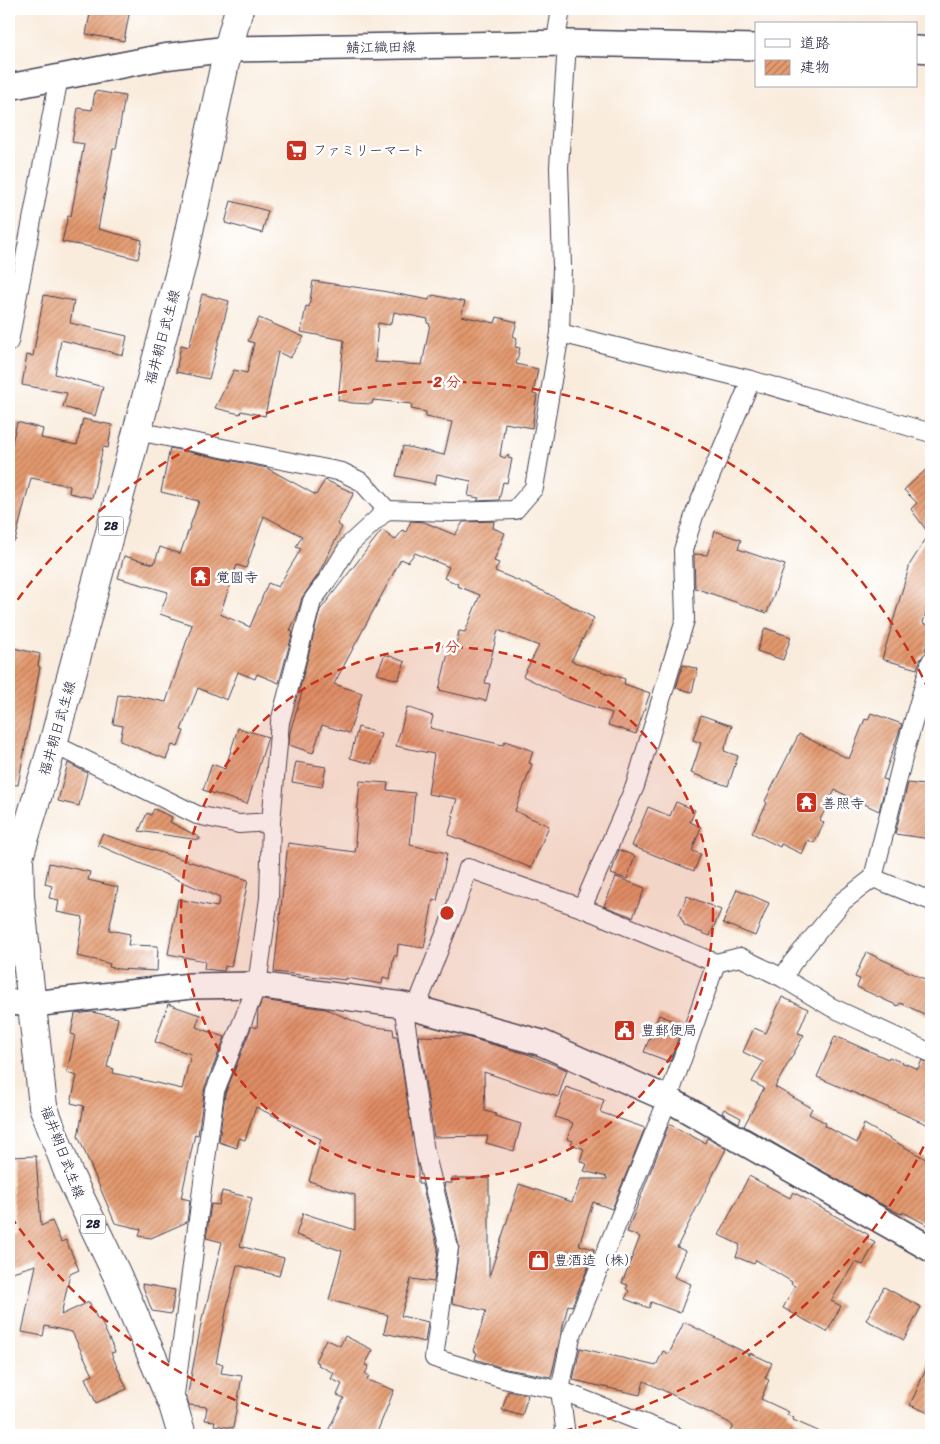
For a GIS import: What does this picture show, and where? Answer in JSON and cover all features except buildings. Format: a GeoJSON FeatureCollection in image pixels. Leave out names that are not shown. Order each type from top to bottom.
{"type":"FeatureCollection","features":[{"type":"Feature","properties":{"kind":"main road","name":"福井朝日武生線"},"geometry":{"type":"LineString","coordinates":[[182,1435],[173,1405],[117,1275],[68,1172],[44,1106],[21,1003],[19,857],[54,744],[182,264],[228,49],[239,9]]}},
{"type":"Feature","properties":{"kind":"street"},"geometry":{"type":"LineString","coordinates":[[173,1405],[215,1090],[257,985],[269,898],[271,822],[280,722],[312,601],[350,544],[387,510],[451,512],[515,510],[534,488],[560,333],[562,267],[559,167],[567,43],[556,40],[561,9]]}},
{"type":"Feature","properties":{"kind":"street","name":"鯖江織田線"},"geometry":{"type":"LineString","coordinates":[[9,87],[163,56],[228,49],[567,43],[755,47]]}},
{"type":"Feature","properties":{"kind":"street"},"geometry":{"type":"LineString","coordinates":[[918,49],[931,50]]}},
{"type":"Feature","properties":{"kind":"street"},"geometry":{"type":"LineString","coordinates":[[9,342],[59,77]]}},
{"type":"Feature","properties":{"kind":"street"},"geometry":{"type":"LineString","coordinates":[[560,333],[751,380],[931,433]]}},
{"type":"Feature","properties":{"kind":"street"},"geometry":{"type":"LineString","coordinates":[[582,908],[635,786],[685,620],[683,550],[695,512],[751,380]]}},
{"type":"Feature","properties":{"kind":"street"},"geometry":{"type":"LineString","coordinates":[[137,432],[342,472],[362,482],[387,510]]}},
{"type":"Feature","properties":{"kind":"street"},"geometry":{"type":"LineString","coordinates":[[783,978],[792,963],[843,901],[873,878],[904,754],[931,661]]}},
{"type":"Feature","properties":{"kind":"street"},"geometry":{"type":"LineString","coordinates":[[54,744],[197,815],[239,824],[271,822]]}},
{"type":"Feature","properties":{"kind":"street"},"geometry":{"type":"LineString","coordinates":[[674,1435],[560,1390],[503,1379],[434,1358],[449,1248],[425,1152],[409,1007],[456,906],[468,868],[582,908],[716,963],[740,957],[783,978],[832,1007],[931,1053]]}},
{"type":"Feature","properties":{"kind":"street"},"geometry":{"type":"LineString","coordinates":[[873,878],[931,900]]}},
{"type":"Feature","properties":{"kind":"street"},"geometry":{"type":"LineString","coordinates":[[563,1435],[565,1428],[560,1390],[571,1337],[668,1099],[716,963]]}},
{"type":"Feature","properties":{"kind":"street"},"geometry":{"type":"LineString","coordinates":[[21,1003],[191,986],[257,985],[409,1007],[542,1043],[668,1099],[931,1249]]}},
{"type":"Feature","properties":{"kind":"place","name":"ファミリーマート"},"geometry":{"type":"Point","coordinates":[297,150]}},
{"type":"Feature","properties":{"kind":"place","name":"覚圓寺"},"geometry":{"type":"Point","coordinates":[200,577]}},
{"type":"Feature","properties":{"kind":"place","name":"善照寺"},"geometry":{"type":"Point","coordinates":[806,803]}},
{"type":"Feature","properties":{"kind":"place","name":"豊郵便局"},"geometry":{"type":"Point","coordinates":[625,1030]}},
{"type":"Feature","properties":{"kind":"place","name":"豊酒造（株）"},"geometry":{"type":"Point","coordinates":[538,1260]}}]}
